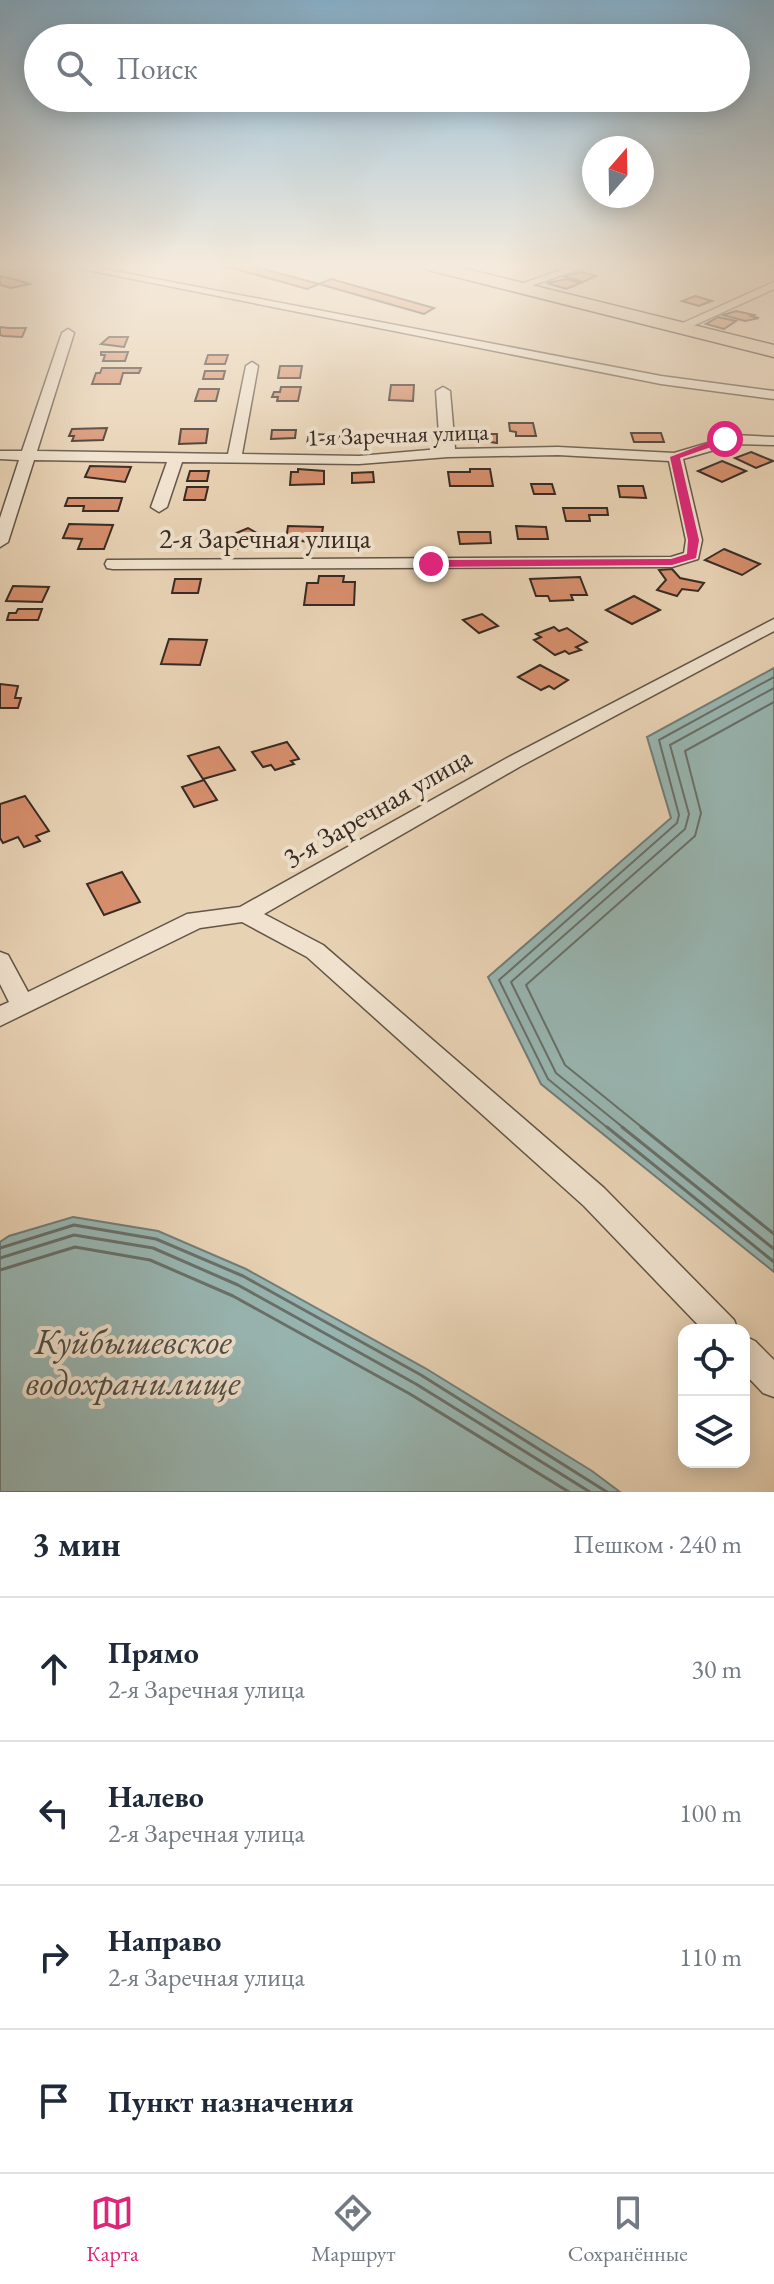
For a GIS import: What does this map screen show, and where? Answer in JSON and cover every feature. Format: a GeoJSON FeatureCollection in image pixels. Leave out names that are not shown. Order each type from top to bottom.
{"type":"FeatureCollection","features":[{"type":"Feature","properties":{"kind":"main road"},"geometry":{"type":"LineString","coordinates":[[714,336],[774,351]]}},
{"type":"Feature","properties":{"kind":"street"},"geometry":{"type":"LineString","coordinates":[[0,542],[67,336]]}},
{"type":"Feature","properties":{"kind":"street"},"geometry":{"type":"LineString","coordinates":[[432,336],[661,380],[774,395]]}},
{"type":"Feature","properties":{"kind":"street"},"geometry":{"type":"LineString","coordinates":[[234,459],[252,366]]}},
{"type":"Feature","properties":{"kind":"street"},"geometry":{"type":"LineString","coordinates":[[443,391],[448,453]]}},
{"type":"Feature","properties":{"kind":"street"},"geometry":{"type":"LineString","coordinates":[[675,457],[725,439],[747,437],[774,441]]}},
{"type":"Feature","properties":{"kind":"street","name":"1-я Заречная улица"},"geometry":{"type":"LineString","coordinates":[[0,455],[359,460],[448,453],[558,451],[675,457]]}},
{"type":"Feature","properties":{"kind":"street","name":"2-я Заречная улица"},"geometry":{"type":"LineString","coordinates":[[113,564],[672,562],[692,556],[694,540],[675,457]]}},
{"type":"Feature","properties":{"kind":"street"},"geometry":{"type":"LineString","coordinates":[[159,507],[176,458]]}},
{"type":"Feature","properties":{"kind":"street","name":"3-я Заречная улица"},"geometry":{"type":"LineString","coordinates":[[0,1017],[195,920],[245,914],[514,762],[774,624]]}},
{"type":"Feature","properties":{"kind":"street"},"geometry":{"type":"LineString","coordinates":[[245,914],[315,951],[594,1197],[717,1324]]}},
{"type":"Feature","properties":{"kind":"street"},"geometry":{"type":"LineString","coordinates":[[0,961],[23,1005]]}},
{"type":"Feature","properties":{"kind":"street"},"geometry":{"type":"LineString","coordinates":[[750,1357],[774,1382]]}},
{"type":"Feature","properties":{"kind":"water"},"geometry":{"type":"Polygon","coordinates":[[[774,668],[774,1272],[541,1084],[488,977],[671,818],[647,737],[774,668]]]}},
{"type":"Feature","properties":{"kind":"water","name":"Куйбышевское водохранилище"},"geometry":{"type":"Polygon","coordinates":[[[73,1217],[158,1231],[246,1269],[425,1368],[592,1471],[620,1492],[0,1492],[0,1242],[9,1236],[73,1217]]]}},
{"type":"Feature","properties":{"kind":"building"},"geometry":{"type":"Polygon","coordinates":[[[109,337],[128,337],[124,347],[101,344],[109,337]]]}},
{"type":"Feature","properties":{"kind":"building"},"geometry":{"type":"Polygon","coordinates":[[[101,352],[128,352],[125,361],[103,361],[105,355],[101,352]]]}},
{"type":"Feature","properties":{"kind":"building"},"geometry":{"type":"Polygon","coordinates":[[[208,355],[228,355],[225,364],[205,364],[208,355]]]}},
{"type":"Feature","properties":{"kind":"building"},"geometry":{"type":"Polygon","coordinates":[[[280,366],[302,366],[300,378],[278,378],[280,366]]]}},
{"type":"Feature","properties":{"kind":"building"},"geometry":{"type":"Polygon","coordinates":[[[102,368],[141,368],[139,373],[123,373],[120,384],[92,384],[96,373],[100,373],[102,368]]]}},
{"type":"Feature","properties":{"kind":"building"},"geometry":{"type":"Polygon","coordinates":[[[205,371],[225,371],[223,379],[203,379],[205,371]]]}},
{"type":"Feature","properties":{"kind":"building"},"geometry":{"type":"Polygon","coordinates":[[[391,385],[414,385],[413,401],[389,400],[391,385]]]}},
{"type":"Feature","properties":{"kind":"building"},"geometry":{"type":"Polygon","coordinates":[[[281,387],[301,387],[298,401],[277,401],[278,397],[272,397],[274,392],[280,392],[281,387]]]}},
{"type":"Feature","properties":{"kind":"building"},"geometry":{"type":"Polygon","coordinates":[[[199,389],[219,389],[216,401],[195,401],[199,389]]]}},
{"type":"Feature","properties":{"kind":"building"},"geometry":{"type":"Polygon","coordinates":[[[509,423],[533,423],[536,436],[516,436],[516,432],[510,431],[509,423]]]}},
{"type":"Feature","properties":{"kind":"building"},"geometry":{"type":"Polygon","coordinates":[[[107,428],[103,440],[72,441],[74,436],[69,436],[72,429],[107,428]]]}},
{"type":"Feature","properties":{"kind":"building"},"geometry":{"type":"Polygon","coordinates":[[[181,429],[208,429],[206,443],[179,444],[181,429]]]}},
{"type":"Feature","properties":{"kind":"building"},"geometry":{"type":"Polygon","coordinates":[[[272,430],[296,430],[295,438],[271,439],[272,430]]]}},
{"type":"Feature","properties":{"kind":"building"},"geometry":{"type":"Polygon","coordinates":[[[389,432],[416,433],[415,442],[388,441],[389,432]]]}},
{"type":"Feature","properties":{"kind":"building"},"geometry":{"type":"Polygon","coordinates":[[[631,433],[661,433],[664,442],[634,442],[631,433]]]}},
{"type":"Feature","properties":{"kind":"building"},"geometry":{"type":"Polygon","coordinates":[[[309,434],[340,435],[339,445],[307,444],[309,434]]]}},
{"type":"Feature","properties":{"kind":"building"},"geometry":{"type":"Polygon","coordinates":[[[477,434],[497,434],[497,443],[478,440],[477,434]]]}},
{"type":"Feature","properties":{"kind":"building"},"geometry":{"type":"Polygon","coordinates":[[[751,452],[773,461],[756,468],[735,458],[751,452]]]}},
{"type":"Feature","properties":{"kind":"building"},"geometry":{"type":"Polygon","coordinates":[[[722,461],[746,471],[722,482],[698,471],[722,461]]]}},
{"type":"Feature","properties":{"kind":"building"},"geometry":{"type":"Polygon","coordinates":[[[90,466],[131,467],[125,482],[85,477],[90,466]]]}},
{"type":"Feature","properties":{"kind":"building"},"geometry":{"type":"Polygon","coordinates":[[[298,469],[324,471],[324,484],[290,485],[291,472],[298,472],[298,469]]]}},
{"type":"Feature","properties":{"kind":"building"},"geometry":{"type":"Polygon","coordinates":[[[470,469],[490,469],[493,486],[450,486],[448,472],[470,472],[470,469]]]}},
{"type":"Feature","properties":{"kind":"building"},"geometry":{"type":"Polygon","coordinates":[[[190,471],[209,471],[207,481],[187,481],[190,471]]]}},
{"type":"Feature","properties":{"kind":"building"},"geometry":{"type":"Polygon","coordinates":[[[373,472],[374,482],[352,483],[352,473],[373,472]]]}},
{"type":"Feature","properties":{"kind":"building"},"geometry":{"type":"Polygon","coordinates":[[[531,484],[552,484],[555,494],[534,494],[531,484]]]}},
{"type":"Feature","properties":{"kind":"building"},"geometry":{"type":"Polygon","coordinates":[[[618,486],[643,486],[646,498],[620,497],[618,486]]]}},
{"type":"Feature","properties":{"kind":"building"},"geometry":{"type":"Polygon","coordinates":[[[187,487],[208,487],[205,500],[184,500],[187,487]]]}},
{"type":"Feature","properties":{"kind":"building"},"geometry":{"type":"Polygon","coordinates":[[[68,498],[122,498],[118,511],[83,511],[84,506],[65,506],[68,498]]]}},
{"type":"Feature","properties":{"kind":"building"},"geometry":{"type":"Polygon","coordinates":[[[563,508],[607,508],[608,515],[589,515],[590,521],[566,521],[563,508]]]}},
{"type":"Feature","properties":{"kind":"building"},"geometry":{"type":"Polygon","coordinates":[[[69,524],[113,525],[104,549],[78,549],[82,539],[63,538],[69,524]]]}},
{"type":"Feature","properties":{"kind":"building"},"geometry":{"type":"Polygon","coordinates":[[[288,526],[323,527],[321,539],[314,539],[313,542],[286,540],[288,526]]]}},
{"type":"Feature","properties":{"kind":"building"},"geometry":{"type":"Polygon","coordinates":[[[516,526],[546,527],[548,539],[518,539],[516,526]]]}},
{"type":"Feature","properties":{"kind":"building"},"geometry":{"type":"Polygon","coordinates":[[[248,528],[265,538],[238,549],[222,539],[248,528]]]}},
{"type":"Feature","properties":{"kind":"building"},"geometry":{"type":"Polygon","coordinates":[[[458,532],[490,532],[491,543],[460,544],[458,532]]]}},
{"type":"Feature","properties":{"kind":"building"},"geometry":{"type":"Polygon","coordinates":[[[724,549],[760,564],[742,575],[705,560],[724,549]]]}},
{"type":"Feature","properties":{"kind":"building"},"geometry":{"type":"Polygon","coordinates":[[[672,569],[680,578],[704,583],[698,591],[682,589],[677,596],[657,590],[666,580],[659,570],[672,569]]]}},
{"type":"Feature","properties":{"kind":"building"},"geometry":{"type":"Polygon","coordinates":[[[319,576],[344,576],[343,582],[355,582],[354,605],[304,605],[307,583],[318,583],[319,576]]]}},
{"type":"Feature","properties":{"kind":"building"},"geometry":{"type":"Polygon","coordinates":[[[580,577],[587,595],[571,595],[573,600],[550,601],[548,596],[536,596],[530,579],[580,577]]]}},
{"type":"Feature","properties":{"kind":"building"},"geometry":{"type":"Polygon","coordinates":[[[175,579],[201,579],[198,593],[172,593],[175,579]]]}},
{"type":"Feature","properties":{"kind":"building"},"geometry":{"type":"Polygon","coordinates":[[[13,586],[49,587],[42,602],[6,601],[13,586]]]}},
{"type":"Feature","properties":{"kind":"building"},"geometry":{"type":"Polygon","coordinates":[[[634,596],[660,610],[632,624],[606,610],[634,596]]]}},
{"type":"Feature","properties":{"kind":"building"},"geometry":{"type":"Polygon","coordinates":[[[18,609],[42,609],[38,620],[7,620],[9,613],[16,613],[18,609]]]}},
{"type":"Feature","properties":{"kind":"building"},"geometry":{"type":"Polygon","coordinates":[[[482,614],[498,626],[479,633],[463,620],[482,614]]]}},
{"type":"Feature","properties":{"kind":"building"},"geometry":{"type":"Polygon","coordinates":[[[554,627],[559,631],[567,628],[587,642],[576,647],[581,650],[555,655],[534,640],[541,637],[536,634],[554,627]]]}},
{"type":"Feature","properties":{"kind":"building"},"geometry":{"type":"Polygon","coordinates":[[[169,639],[207,640],[200,665],[161,664],[169,639]]]}},
{"type":"Feature","properties":{"kind":"building"},"geometry":{"type":"Polygon","coordinates":[[[540,665],[568,680],[554,689],[549,686],[541,690],[518,677],[540,665]]]}},
{"type":"Feature","properties":{"kind":"building"},"geometry":{"type":"Polygon","coordinates":[[[0,684],[18,686],[15,698],[21,698],[18,708],[0,708],[0,684]]]}},
{"type":"Feature","properties":{"kind":"building"},"geometry":{"type":"Polygon","coordinates":[[[287,742],[299,759],[291,761],[294,764],[275,770],[271,765],[263,767],[252,752],[287,742]]]}},
{"type":"Feature","properties":{"kind":"building"},"geometry":{"type":"Polygon","coordinates":[[[219,747],[235,770],[203,779],[188,756],[219,747]]]}},
{"type":"Feature","properties":{"kind":"building"},"geometry":{"type":"Polygon","coordinates":[[[204,780],[217,800],[194,807],[182,787],[204,780]]]}},
{"type":"Feature","properties":{"kind":"building"},"geometry":{"type":"Polygon","coordinates":[[[25,796],[49,831],[36,836],[40,841],[24,847],[18,837],[3,843],[0,838],[0,804],[25,796]]]}},
{"type":"Feature","properties":{"kind":"building"},"geometry":{"type":"Polygon","coordinates":[[[122,872],[140,902],[104,915],[87,884],[122,872]]]}},
{"type":"Feature","properties":{"kind":"route"},"geometry":{"type":"LineString","coordinates":[[431,564],[672,562],[692,556],[694,540],[675,457],[725,439]]}}]}
